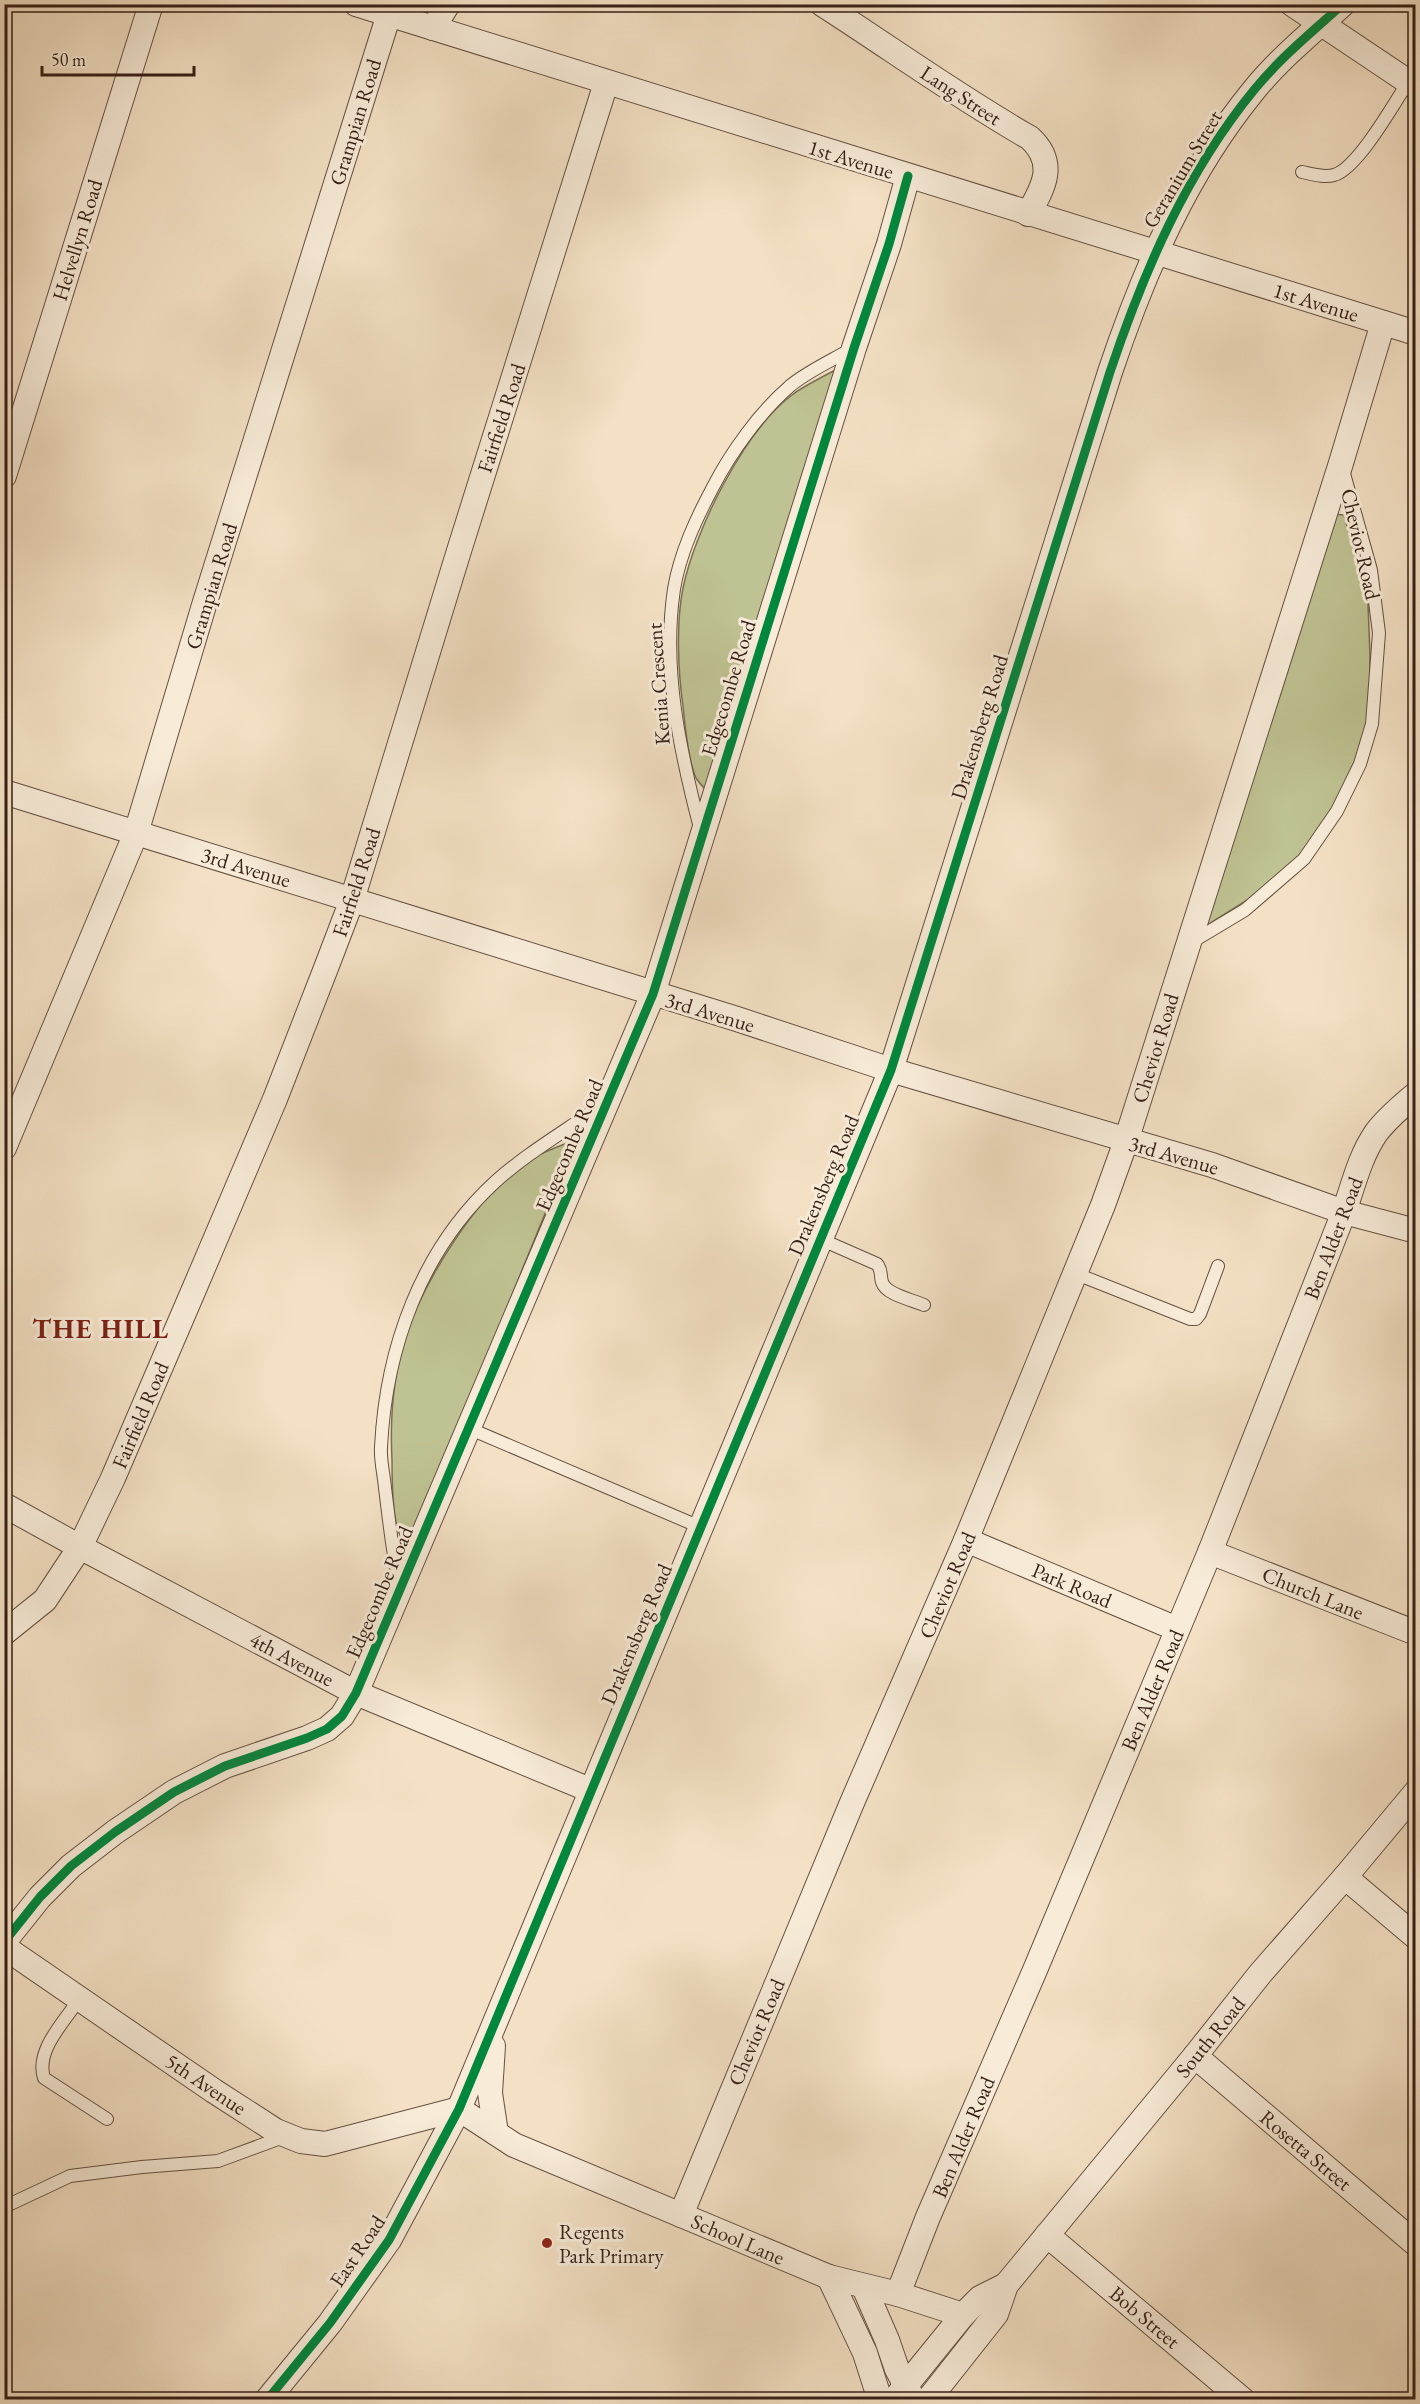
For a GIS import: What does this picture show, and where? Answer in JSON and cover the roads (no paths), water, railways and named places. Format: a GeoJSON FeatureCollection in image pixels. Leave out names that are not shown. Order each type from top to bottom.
{"type":"FeatureCollection","features":[{"type":"Feature","properties":{"kind":"street","name":"Helvellyn Road"},"geometry":{"type":"LineString","coordinates":[[4,476],[151,4]]}},
{"type":"Feature","properties":{"kind":"street"},"geometry":{"type":"LineString","coordinates":[[433,28],[448,4]]}},
{"type":"Feature","properties":{"kind":"street","name":"Lang Street"},"geometry":{"type":"LineString","coordinates":[[822,4],[897,52],[959,96],[1030,138],[1037,145],[1045,161],[1044,180],[1041,191],[1028,214]]}},
{"type":"Feature","properties":{"kind":"street"},"geometry":{"type":"LineString","coordinates":[[1292,4],[1412,85]]}},
{"type":"Feature","properties":{"kind":"street","name":"Geranium Street"},"geometry":{"type":"LineString","coordinates":[[1155,251],[1186,189],[1224,129],[1255,88],[1343,4]]}},
{"type":"Feature","properties":{"kind":"street","name":"1st Avenue"},"geometry":{"type":"LineString","coordinates":[[372,9],[1416,333]]}},
{"type":"Feature","properties":{"kind":"street","name":"Grampian Road"},"geometry":{"type":"LineString","coordinates":[[4,1148],[136,833],[206,602],[372,9]]}},
{"type":"Feature","properties":{"kind":"street","name":"Fairfield Road"},"geometry":{"type":"LineString","coordinates":[[4,1633],[45,1600],[80,1547],[113,1478],[270,1109],[352,900],[461,543],[606,83]]}},
{"type":"Feature","properties":{"kind":"street","name":"Edgecombe Road"},"geometry":{"type":"LineString","coordinates":[[4,1944],[40,1897],[71,1866],[115,1832],[174,1792],[225,1766],[327,1729],[342,1716],[356,1693],[653,994],[701,834],[889,244],[908,176]]}},
{"type":"Feature","properties":{"kind":"street","name":"Drakensberg Road"},"geometry":{"type":"LineString","coordinates":[[459,2109],[891,1070],[1110,372],[1132,307],[1155,251]]}},
{"type":"Feature","properties":{"kind":"street","name":"Cheviot Road"},"geometry":{"type":"LineString","coordinates":[[681,2214],[851,1805],[966,1540],[1103,1205],[1126,1141],[1341,463],[1383,322]]}},
{"type":"Feature","properties":{"kind":"street","name":"3rd Avenue"},"geometry":{"type":"LineString","coordinates":[[4,792],[891,1070],[1212,1165],[1344,1212],[1416,1231]]}},
{"type":"Feature","properties":{"kind":"street","name":"Ben Alder Road"},"geometry":{"type":"LineString","coordinates":[[898,2294],[928,2217],[1035,1970],[1210,1552],[1364,1157],[1375,1134],[1391,1115],[1416,1094]]}},
{"type":"Feature","properties":{"kind":"street","name":"4th Avenue"},"geometry":{"type":"LineString","coordinates":[[4,1505],[356,1693],[590,1790]]}},
{"type":"Feature","properties":{"kind":"street","name":"Park Road"},"geometry":{"type":"LineString","coordinates":[[966,1540],[1177,1629]]}},
{"type":"Feature","properties":{"kind":"street","name":"Church Lane"},"geometry":{"type":"LineString","coordinates":[[1210,1552],[1415,1631]]}},
{"type":"Feature","properties":{"kind":"street","name":"South Road"},"geometry":{"type":"LineString","coordinates":[[928,2400],[996,2314],[1006,2285],[1260,1974],[1416,1792]]}},
{"type":"Feature","properties":{"kind":"street"},"geometry":{"type":"LineString","coordinates":[[1345,1877],[1416,1937]]}},
{"type":"Feature","properties":{"kind":"street","name":"5th Avenue"},"geometry":{"type":"LineString","coordinates":[[4,1944],[214,2091],[301,2141],[325,2144],[402,2123],[439,2126]]}},
{"type":"Feature","properties":{"kind":"street"},"geometry":{"type":"LineString","coordinates":[[496,2020],[490,2093],[505,2139]]}},
{"type":"Feature","properties":{"kind":"street","name":"Rosetta Street"},"geometry":{"type":"LineString","coordinates":[[1195,2056],[1416,2244]]}},
{"type":"Feature","properties":{"kind":"street","name":"School Lane"},"geometry":{"type":"LineString","coordinates":[[459,2109],[505,2139],[830,2277],[898,2294],[963,2315]]}},
{"type":"Feature","properties":{"kind":"street","name":"East Road"},"geometry":{"type":"LineString","coordinates":[[267,2400],[330,2323],[389,2240],[439,2126],[459,2109]]}},
{"type":"Feature","properties":{"kind":"street","name":"School Lane"},"geometry":{"type":"LineString","coordinates":[[439,2126],[505,2139]]}},
{"type":"Feature","properties":{"kind":"street","name":"Bob Street"},"geometry":{"type":"LineString","coordinates":[[1047,2235],[1243,2400]]}},
{"type":"Feature","properties":{"kind":"street"},"geometry":{"type":"LineString","coordinates":[[830,2277],[865,2353],[880,2400]]}},
{"type":"Feature","properties":{"kind":"street","name":"South Road"},"geometry":{"type":"LineString","coordinates":[[904,2396],[963,2315],[980,2298],[1006,2285]]}},
{"type":"Feature","properties":{"kind":"street"},"geometry":{"type":"LineString","coordinates":[[864,2287],[904,2396]]}},
{"type":"Feature","properties":{"kind":"lane"},"geometry":{"type":"LineString","coordinates":[[1302,172],[1323,176],[1345,170],[1356,159],[1412,85]]}},
{"type":"Feature","properties":{"kind":"lane","name":"Kenia Crescent"},"geometry":{"type":"LineString","coordinates":[[701,834],[684,769],[676,718],[671,644],[674,588],[686,544],[728,458],[769,409],[791,385],[854,348]]}},
{"type":"Feature","properties":{"kind":"lane","name":"Cheviot Road"},"geometry":{"type":"LineString","coordinates":[[1187,945],[1245,910],[1304,859],[1336,811],[1360,764],[1372,724],[1378,633],[1371,570],[1341,463]]}},
{"type":"Feature","properties":{"kind":"lane"},"geometry":{"type":"LineString","coordinates":[[400,1589],[393,1556],[381,1449],[390,1369],[405,1317],[430,1262],[462,1218],[494,1183],[606,1103]]}},
{"type":"Feature","properties":{"kind":"lane"},"geometry":{"type":"LineString","coordinates":[[820,1239],[877,1264],[881,1270],[882,1284],[888,1290],[924,1305]]}},
{"type":"Feature","properties":{"kind":"lane"},"geometry":{"type":"LineString","coordinates":[[1074,1274],[1190,1319],[1196,1319],[1218,1266]]}},
{"type":"Feature","properties":{"kind":"lane"},"geometry":{"type":"LineString","coordinates":[[468,1428],[700,1527]]}},
{"type":"Feature","properties":{"kind":"lane"},"geometry":{"type":"LineString","coordinates":[[80,1998],[53,2038],[42,2059],[41,2067],[44,2078],[107,2119]]}},
{"type":"Feature","properties":{"kind":"lane"},"geometry":{"type":"LineString","coordinates":[[4,2207],[70,2176],[218,2161],[287,2135]]}},
{"type":"Feature","properties":{"kind":"place","name":"Regents Park Primary"},"geometry":{"type":"Point","coordinates":[547,2243]}},
{"type":"Feature","properties":{"kind":"district","name":"THE HILL"},"geometry":{"type":"Point","coordinates":[101,1328]}}]}
